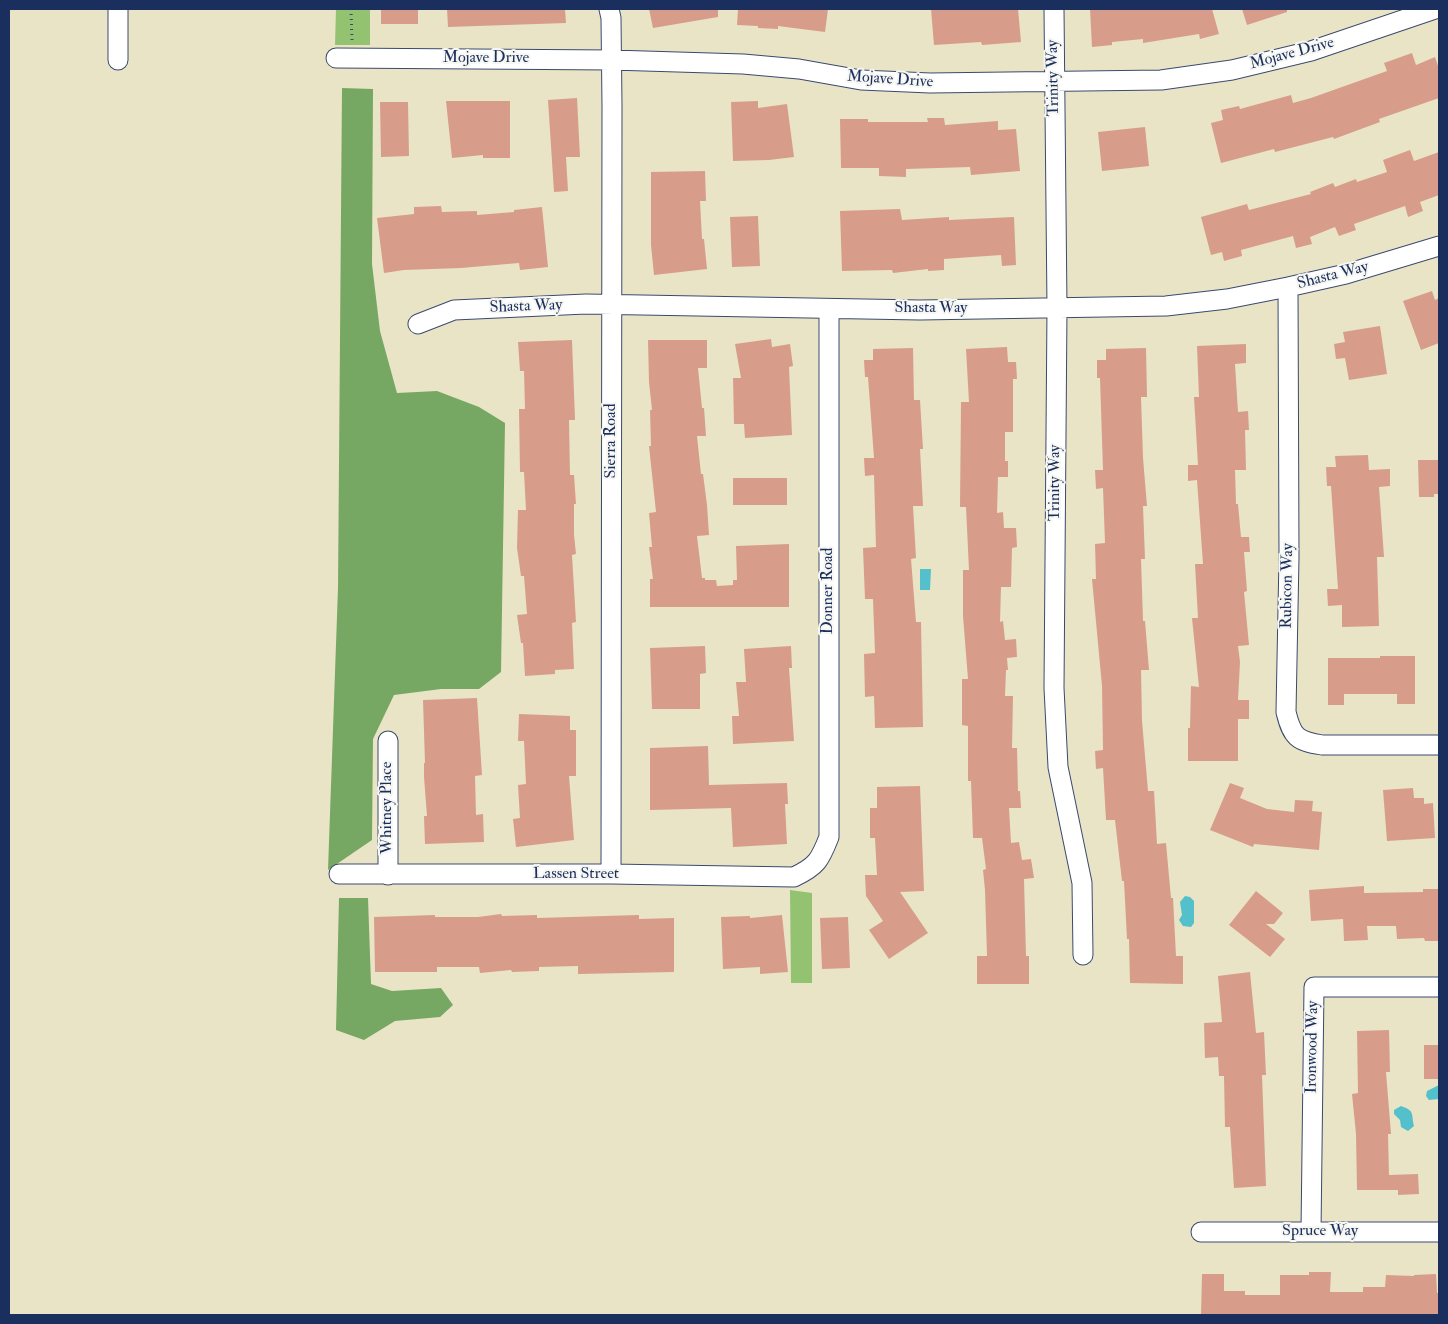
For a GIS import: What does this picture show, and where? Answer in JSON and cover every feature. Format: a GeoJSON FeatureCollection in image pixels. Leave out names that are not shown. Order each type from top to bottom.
{"type":"FeatureCollection","features":[{"type":"Feature","properties":{"kind":"street"},"geometry":{"type":"LineString","coordinates":[[118,9],[118,60]]}},
{"type":"Feature","properties":{"kind":"street","name":"Sierra Road"},"geometry":{"type":"LineString","coordinates":[[609,9],[612,18],[611,874]]}},
{"type":"Feature","properties":{"kind":"street","name":"Trinity Way"},"geometry":{"type":"LineString","coordinates":[[1054,9],[1057,308],[1054,688],[1058,767],[1082,883],[1083,955]]}},
{"type":"Feature","properties":{"kind":"street","name":"Mojave Drive"},"geometry":{"type":"LineString","coordinates":[[344,58],[612,60],[742,64],[799,70],[861,80],[910,82],[1161,80],[1232,70],[1311,51],[1435,9]]}},
{"type":"Feature","properties":{"kind":"street","name":"Shasta Way"},"geometry":{"type":"LineString","coordinates":[[418,324],[454,310],[586,304],[829,309],[1166,306],[1227,299],[1288,287],[1346,274],[1439,246]]}},
{"type":"Feature","properties":{"kind":"street","name":"Rubicon Way"},"geometry":{"type":"LineString","coordinates":[[1288,287],[1289,557],[1286,712],[1291,732],[1305,743],[1322,745],[1439,745]]}},
{"type":"Feature","properties":{"kind":"street","name":"Donner Road"},"geometry":{"type":"LineString","coordinates":[[812,868],[822,854],[829,837],[829,309]]}},
{"type":"Feature","properties":{"kind":"street","name":"Whitney Place"},"geometry":{"type":"LineString","coordinates":[[388,741],[388,875]]}},
{"type":"Feature","properties":{"kind":"street","name":"Lassen Street"},"geometry":{"type":"LineString","coordinates":[[339,874],[611,874],[794,877],[812,868]]}},
{"type":"Feature","properties":{"kind":"street","name":"Ironwood Way"},"geometry":{"type":"LineString","coordinates":[[1311,1232],[1314,987],[1439,987]]}},
{"type":"Feature","properties":{"kind":"street","name":"Spruce Way"},"geometry":{"type":"LineString","coordinates":[[1201,1232],[1439,1232]]}},
{"type":"Feature","properties":{"kind":"path"},"geometry":{"type":"LineString","coordinates":[[344,58],[351,9]]}},
{"type":"Feature","properties":{"kind":"green space"},"geometry":{"type":"Polygon","coordinates":[[[336,9],[370,9],[370,45],[335,45],[336,9]]]}},
{"type":"Feature","properties":{"kind":"green space"},"geometry":{"type":"Polygon","coordinates":[[[342,88],[373,89],[372,264],[380,331],[397,393],[437,391],[479,407],[505,423],[501,672],[479,689],[441,689],[394,695],[373,739],[372,840],[328,870],[338,588],[342,88]]]}},
{"type":"Feature","properties":{"kind":"green space"},"geometry":{"type":"Polygon","coordinates":[[[790,890],[812,893],[812,983],[791,983],[790,890]]]}},
{"type":"Feature","properties":{"kind":"green space"},"geometry":{"type":"Polygon","coordinates":[[[339,898],[368,898],[371,984],[392,991],[441,988],[453,1005],[440,1017],[395,1021],[364,1040],[336,1030],[339,898]]]}},
{"type":"Feature","properties":{"kind":"water"},"geometry":{"type":"Polygon","coordinates":[[[920,569],[931,569],[930,590],[920,590],[920,569]]]}},
{"type":"Feature","properties":{"kind":"water"},"geometry":{"type":"Polygon","coordinates":[[[1185,896],[1190,897],[1194,901],[1194,923],[1191,927],[1183,926],[1179,920],[1182,915],[1180,902],[1185,896]]]}},
{"type":"Feature","properties":{"kind":"water"},"geometry":{"type":"Polygon","coordinates":[[[1439,1085],[1439,1099],[1429,1100],[1426,1096],[1427,1091],[1439,1085]]]}},
{"type":"Feature","properties":{"kind":"water"},"geometry":{"type":"Polygon","coordinates":[[[1401,1106],[1409,1109],[1412,1113],[1414,1126],[1408,1131],[1401,1127],[1400,1120],[1394,1114],[1394,1110],[1401,1106]]]}},
{"type":"Feature","properties":{"kind":"building"},"geometry":{"type":"Polygon","coordinates":[[[381,9],[418,9],[418,24],[381,24],[381,9]]]}},
{"type":"Feature","properties":{"kind":"building"},"geometry":{"type":"Polygon","coordinates":[[[447,9],[565,9],[566,23],[448,27],[447,9]]]}},
{"type":"Feature","properties":{"kind":"building"},"geometry":{"type":"Polygon","coordinates":[[[649,9],[718,9],[718,17],[653,28],[649,9]]]}},
{"type":"Feature","properties":{"kind":"building"},"geometry":{"type":"Polygon","coordinates":[[[738,9],[828,9],[825,32],[778,26],[778,29],[737,25],[738,9]]]}},
{"type":"Feature","properties":{"kind":"building"},"geometry":{"type":"Polygon","coordinates":[[[931,9],[1018,9],[1021,42],[982,45],[981,42],[934,45],[931,9]]]}},
{"type":"Feature","properties":{"kind":"building"},"geometry":{"type":"Polygon","coordinates":[[[1090,9],[1212,9],[1219,34],[1200,39],[1199,34],[1143,43],[1143,39],[1112,42],[1112,45],[1092,47],[1090,9]]]}},
{"type":"Feature","properties":{"kind":"building"},"geometry":{"type":"Polygon","coordinates":[[[1242,9],[1287,9],[1287,12],[1247,25],[1242,9]]]}},
{"type":"Feature","properties":{"kind":"building"},"geometry":{"type":"Polygon","coordinates":[[[1412,53],[1416,65],[1435,57],[1439,69],[1439,98],[1379,119],[1380,122],[1334,139],[1333,137],[1275,152],[1274,149],[1221,163],[1211,123],[1223,120],[1221,110],[1239,106],[1240,109],[1291,95],[1293,103],[1311,98],[1387,71],[1384,63],[1412,53]]]}},
{"type":"Feature","properties":{"kind":"building"},"geometry":{"type":"Polygon","coordinates":[[[577,98],[580,157],[566,157],[568,191],[554,192],[548,100],[577,98]]]}},
{"type":"Feature","properties":{"kind":"building"},"geometry":{"type":"Polygon","coordinates":[[[446,101],[510,101],[510,158],[483,158],[483,155],[452,158],[446,101]]]}},
{"type":"Feature","properties":{"kind":"building"},"geometry":{"type":"Polygon","coordinates":[[[758,101],[758,108],[787,104],[794,157],[733,161],[731,102],[758,101]]]}},
{"type":"Feature","properties":{"kind":"building"},"geometry":{"type":"Polygon","coordinates":[[[380,102],[408,102],[409,156],[381,157],[380,102]]]}},
{"type":"Feature","properties":{"kind":"building"},"geometry":{"type":"Polygon","coordinates":[[[927,118],[944,118],[945,125],[998,121],[998,130],[1016,129],[1020,171],[971,175],[970,167],[906,169],[906,177],[879,176],[879,168],[841,168],[840,119],[868,119],[868,122],[928,122],[927,118]]]}},
{"type":"Feature","properties":{"kind":"building"},"geometry":{"type":"Polygon","coordinates":[[[1145,127],[1149,166],[1102,171],[1098,132],[1145,127]]]}},
{"type":"Feature","properties":{"kind":"building"},"geometry":{"type":"Polygon","coordinates":[[[1410,150],[1414,161],[1439,152],[1439,195],[1420,202],[1423,211],[1408,217],[1405,206],[1354,224],[1356,230],[1339,236],[1335,227],[1310,237],[1312,244],[1296,248],[1293,236],[1241,250],[1242,256],[1224,261],[1222,252],[1211,255],[1201,217],[1247,204],[1249,210],[1311,194],[1310,192],[1333,183],[1335,187],[1356,179],[1357,182],[1387,172],[1383,160],[1410,150]]]}},
{"type":"Feature","properties":{"kind":"building"},"geometry":{"type":"Polygon","coordinates":[[[705,171],[706,201],[700,201],[702,239],[704,239],[707,269],[654,275],[651,245],[651,172],[705,171]]]}},
{"type":"Feature","properties":{"kind":"building"},"geometry":{"type":"Polygon","coordinates":[[[441,206],[442,212],[477,211],[477,215],[514,212],[514,210],[542,207],[548,267],[520,270],[519,263],[404,270],[384,273],[377,218],[414,214],[414,207],[441,206]]]}},
{"type":"Feature","properties":{"kind":"building"},"geometry":{"type":"Polygon","coordinates":[[[900,209],[902,220],[949,217],[949,220],[1014,217],[1016,265],[1002,266],[1001,255],[944,259],[944,270],[928,271],[928,269],[893,273],[892,270],[842,271],[840,211],[900,209]]]}},
{"type":"Feature","properties":{"kind":"building"},"geometry":{"type":"Polygon","coordinates":[[[758,216],[760,266],[732,267],[730,217],[758,216]]]}},
{"type":"Feature","properties":{"kind":"building"},"geometry":{"type":"Polygon","coordinates":[[[1432,291],[1435,300],[1439,298],[1439,343],[1421,350],[1403,301],[1432,291]]]}},
{"type":"Feature","properties":{"kind":"building"},"geometry":{"type":"Polygon","coordinates":[[[1380,326],[1387,374],[1349,380],[1345,358],[1336,359],[1334,344],[1345,342],[1343,332],[1380,326]]]}},
{"type":"Feature","properties":{"kind":"building"},"geometry":{"type":"Polygon","coordinates":[[[771,339],[772,347],[790,344],[793,366],[789,367],[792,435],[745,438],[744,424],[734,424],[733,378],[741,378],[735,344],[771,339]]]}},
{"type":"Feature","properties":{"kind":"building"},"geometry":{"type":"Polygon","coordinates":[[[572,340],[575,420],[569,420],[570,475],[574,475],[576,504],[574,504],[574,535],[576,554],[572,555],[576,622],[572,623],[574,669],[555,670],[555,674],[525,676],[523,643],[521,643],[517,615],[527,614],[524,576],[521,576],[517,548],[518,510],[526,510],[524,472],[520,472],[519,409],[525,409],[524,371],[520,371],[518,342],[572,340]]]}},
{"type":"Feature","properties":{"kind":"building"},"geometry":{"type":"Polygon","coordinates":[[[648,340],[707,340],[707,368],[698,368],[706,436],[697,436],[707,505],[709,535],[697,536],[702,578],[705,578],[705,580],[716,580],[717,586],[733,585],[733,580],[737,580],[736,546],[789,544],[789,607],[650,607],[650,579],[653,579],[649,547],[652,547],[649,513],[656,512],[649,446],[651,446],[650,410],[652,410],[648,340]]]}},
{"type":"Feature","properties":{"kind":"building"},"geometry":{"type":"Polygon","coordinates":[[[1246,344],[1246,363],[1235,364],[1238,412],[1248,411],[1249,430],[1245,430],[1246,470],[1235,470],[1236,504],[1238,504],[1241,537],[1249,537],[1250,552],[1244,552],[1247,591],[1244,592],[1249,645],[1238,646],[1240,662],[1238,700],[1249,700],[1249,719],[1238,719],[1238,761],[1188,761],[1191,686],[1199,687],[1192,618],[1198,618],[1195,564],[1203,564],[1197,480],[1188,481],[1188,465],[1198,465],[1194,397],[1199,397],[1197,346],[1246,344]]]}},
{"type":"Feature","properties":{"kind":"building"},"geometry":{"type":"Polygon","coordinates":[[[1007,347],[1008,362],[1016,362],[1017,379],[1013,379],[1013,432],[1005,432],[1005,461],[1008,461],[1008,477],[998,477],[997,513],[1003,512],[1004,528],[1016,528],[1017,547],[1012,548],[1011,587],[1001,587],[1000,622],[1003,621],[1005,640],[1016,639],[1017,657],[1007,658],[1008,670],[1006,670],[1005,696],[1013,696],[1012,748],[1017,748],[1018,791],[1020,791],[1021,808],[1009,808],[1011,843],[1019,842],[1022,860],[1031,859],[1034,878],[1024,879],[1026,956],[1029,956],[1029,984],[977,984],[977,956],[987,956],[983,870],[986,869],[982,838],[973,838],[971,781],[968,781],[968,726],[962,725],[962,679],[968,679],[963,616],[963,570],[969,570],[966,507],[960,507],[961,402],[969,402],[966,349],[1007,347]]]}},
{"type":"Feature","properties":{"kind":"building"},"geometry":{"type":"Polygon","coordinates":[[[913,348],[914,400],[920,400],[923,449],[920,449],[923,506],[913,506],[916,558],[911,559],[916,622],[921,622],[923,727],[875,728],[874,696],[865,697],[864,654],[875,653],[873,599],[865,599],[863,548],[876,547],[874,475],[865,476],[864,458],[874,458],[868,377],[865,377],[864,360],[873,360],[873,349],[913,348]]]}},
{"type":"Feature","properties":{"kind":"building"},"geometry":{"type":"Polygon","coordinates":[[[1146,348],[1147,397],[1141,397],[1147,506],[1143,506],[1145,559],[1141,559],[1143,621],[1145,621],[1149,670],[1141,670],[1142,721],[1148,791],[1154,791],[1157,844],[1166,843],[1171,898],[1173,898],[1176,956],[1183,956],[1183,984],[1130,983],[1129,939],[1127,939],[1124,881],[1122,881],[1115,820],[1106,820],[1103,768],[1096,769],[1095,751],[1103,750],[1102,686],[1092,579],[1096,579],[1095,544],[1105,543],[1103,488],[1096,489],[1095,470],[1103,470],[1100,378],[1097,378],[1097,360],[1106,360],[1106,349],[1146,348]]]}},
{"type":"Feature","properties":{"kind":"building"},"geometry":{"type":"Polygon","coordinates":[[[1368,455],[1369,470],[1390,469],[1390,486],[1379,487],[1384,557],[1377,557],[1379,626],[1342,627],[1342,605],[1328,606],[1327,589],[1338,589],[1331,486],[1327,486],[1326,467],[1336,467],[1335,456],[1368,455]]]}},
{"type":"Feature","properties":{"kind":"building"},"geometry":{"type":"Polygon","coordinates":[[[1418,460],[1439,460],[1439,494],[1434,494],[1434,497],[1419,497],[1418,460]]]}},
{"type":"Feature","properties":{"kind":"building"},"geometry":{"type":"Polygon","coordinates":[[[733,478],[787,478],[787,505],[733,505],[733,478]]]}},
{"type":"Feature","properties":{"kind":"building"},"geometry":{"type":"Polygon","coordinates":[[[705,646],[706,673],[700,674],[700,709],[652,709],[650,648],[705,646]]]}},
{"type":"Feature","properties":{"kind":"building"},"geometry":{"type":"Polygon","coordinates":[[[791,646],[792,668],[789,668],[794,741],[733,744],[732,716],[739,716],[736,682],[746,682],[744,649],[791,646]]]}},
{"type":"Feature","properties":{"kind":"building"},"geometry":{"type":"Polygon","coordinates":[[[1380,656],[1415,656],[1415,704],[1397,704],[1397,694],[1344,694],[1344,705],[1328,705],[1328,658],[1380,658],[1380,656]]]}},
{"type":"Feature","properties":{"kind":"building"},"geometry":{"type":"Polygon","coordinates":[[[477,698],[482,775],[475,776],[476,815],[483,814],[484,842],[425,844],[424,816],[427,816],[424,777],[423,700],[477,698]]]}},
{"type":"Feature","properties":{"kind":"building"},"geometry":{"type":"Polygon","coordinates":[[[519,714],[570,716],[570,730],[576,730],[576,776],[569,776],[574,840],[516,847],[513,819],[520,818],[518,785],[526,784],[524,741],[518,741],[519,714]]]}},
{"type":"Feature","properties":{"kind":"building"},"geometry":{"type":"Polygon","coordinates":[[[708,746],[709,785],[787,783],[788,804],[785,804],[787,844],[733,847],[731,808],[650,810],[650,748],[708,746]]]}},
{"type":"Feature","properties":{"kind":"building"},"geometry":{"type":"Polygon","coordinates":[[[1230,783],[1244,788],[1240,798],[1267,809],[1294,812],[1295,800],[1313,801],[1312,811],[1322,812],[1319,850],[1254,844],[1253,847],[1210,830],[1230,783]]]}},
{"type":"Feature","properties":{"kind":"building"},"geometry":{"type":"Polygon","coordinates":[[[920,786],[924,891],[900,892],[928,933],[889,959],[869,930],[883,921],[866,896],[865,875],[877,875],[875,838],[870,838],[870,808],[877,808],[877,787],[920,786]]]}},
{"type":"Feature","properties":{"kind":"building"},"geometry":{"type":"Polygon","coordinates":[[[1413,788],[1414,798],[1424,798],[1424,804],[1433,803],[1435,838],[1387,841],[1383,790],[1413,788]]]}},
{"type":"Feature","properties":{"kind":"building"},"geometry":{"type":"Polygon","coordinates":[[[1364,886],[1364,893],[1423,892],[1423,889],[1439,889],[1439,941],[1425,941],[1424,938],[1397,939],[1396,926],[1367,926],[1368,940],[1344,941],[1343,919],[1311,921],[1309,890],[1364,886]]]}},
{"type":"Feature","properties":{"kind":"building"},"geometry":{"type":"Polygon","coordinates":[[[1256,891],[1283,913],[1274,924],[1266,924],[1285,939],[1270,957],[1229,925],[1256,891]]]}},
{"type":"Feature","properties":{"kind":"building"},"geometry":{"type":"Polygon","coordinates":[[[501,914],[502,916],[537,915],[537,918],[639,915],[639,919],[674,918],[674,972],[578,974],[578,966],[539,967],[539,971],[512,972],[511,970],[480,973],[479,967],[437,967],[437,972],[375,972],[374,917],[435,915],[435,917],[478,917],[501,914]]]}},
{"type":"Feature","properties":{"kind":"building"},"geometry":{"type":"Polygon","coordinates":[[[782,915],[788,972],[760,974],[760,967],[723,969],[721,917],[750,916],[750,918],[782,915]]]}},
{"type":"Feature","properties":{"kind":"building"},"geometry":{"type":"Polygon","coordinates":[[[848,917],[850,968],[822,969],[820,918],[848,917]]]}},
{"type":"Feature","properties":{"kind":"building"},"geometry":{"type":"Polygon","coordinates":[[[1250,972],[1256,1033],[1264,1032],[1266,1075],[1262,1075],[1266,1186],[1234,1188],[1230,1127],[1225,1127],[1224,1076],[1219,1076],[1218,1057],[1205,1058],[1204,1023],[1222,1022],[1218,976],[1250,972]]]}},
{"type":"Feature","properties":{"kind":"building"},"geometry":{"type":"Polygon","coordinates":[[[1389,1030],[1390,1072],[1386,1072],[1391,1134],[1388,1134],[1389,1175],[1418,1174],[1419,1194],[1398,1195],[1398,1190],[1357,1190],[1356,1134],[1352,1094],[1358,1093],[1357,1031],[1389,1030]]]}},
{"type":"Feature","properties":{"kind":"building"},"geometry":{"type":"Polygon","coordinates":[[[1424,1045],[1439,1045],[1439,1079],[1424,1079],[1424,1045]]]}},
{"type":"Feature","properties":{"kind":"building"},"geometry":{"type":"Polygon","coordinates":[[[1309,1272],[1331,1272],[1330,1292],[1363,1292],[1363,1287],[1385,1287],[1386,1275],[1414,1276],[1436,1274],[1437,1293],[1439,1293],[1439,1315],[1201,1315],[1202,1274],[1224,1274],[1224,1291],[1245,1291],[1245,1295],[1280,1295],[1280,1275],[1309,1275],[1309,1272]]]}}]}
